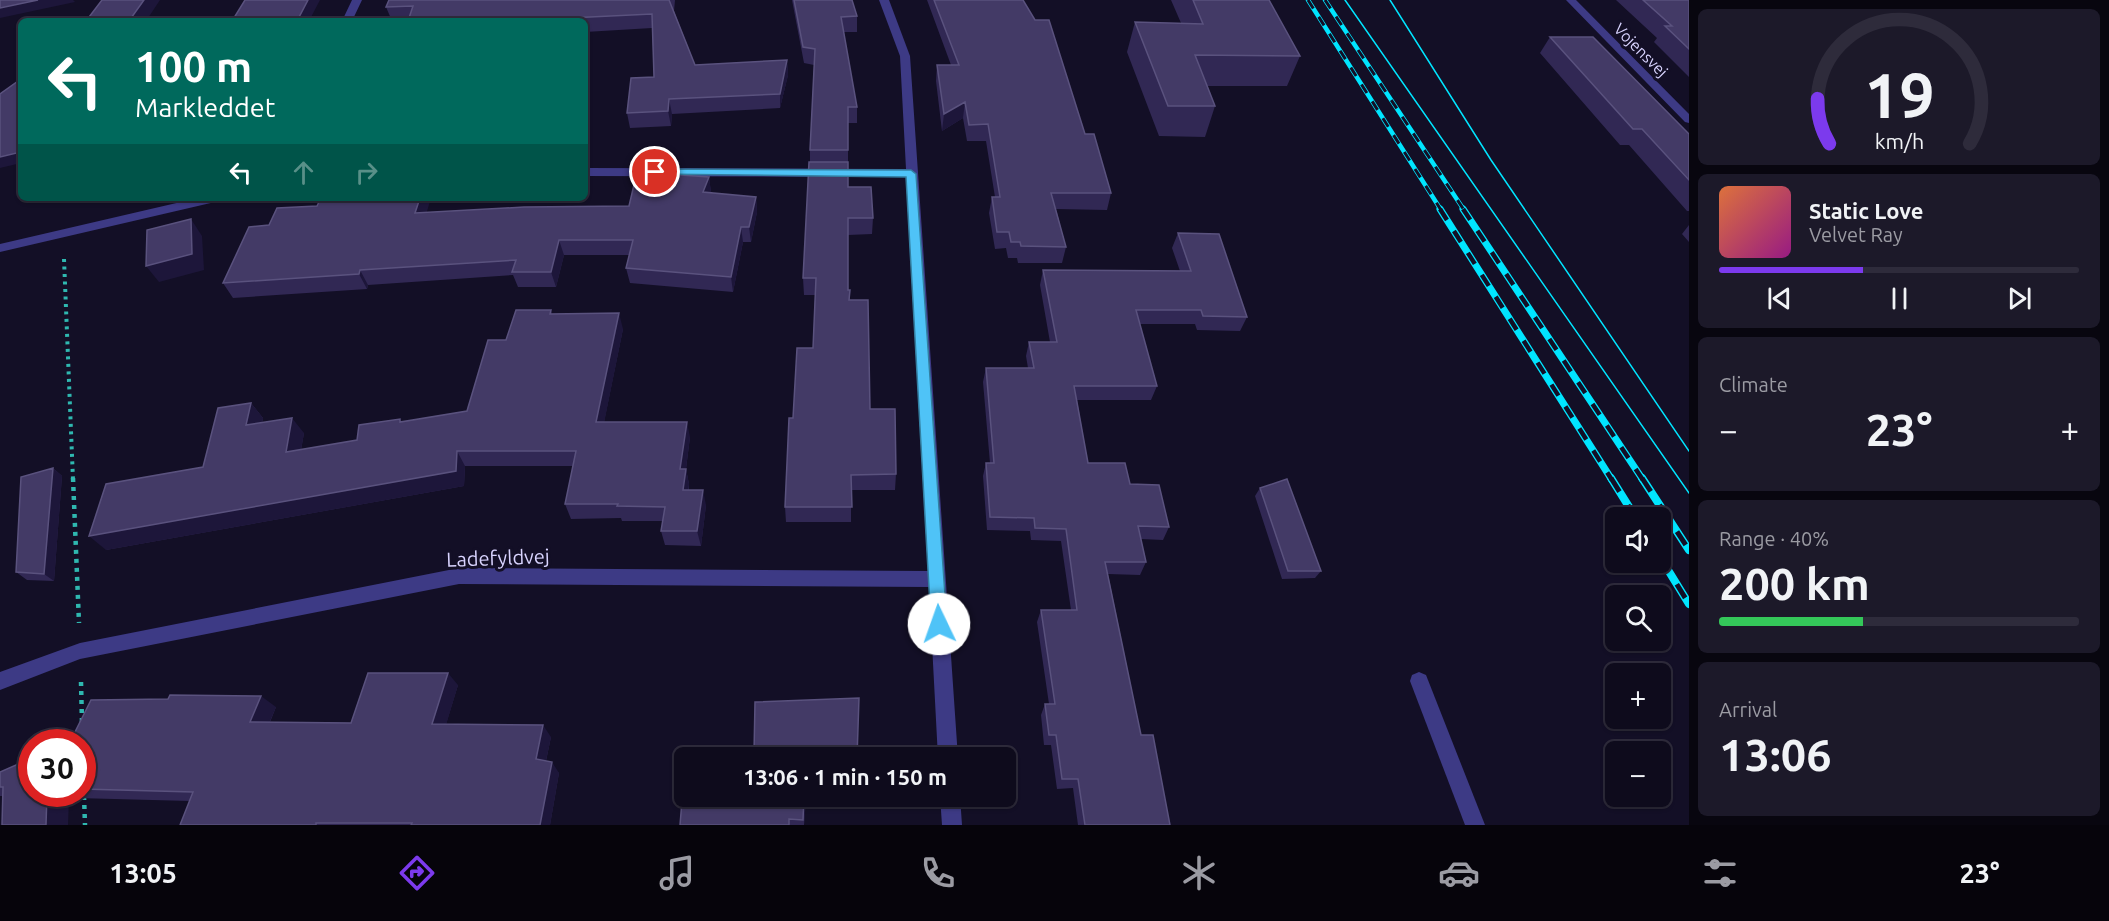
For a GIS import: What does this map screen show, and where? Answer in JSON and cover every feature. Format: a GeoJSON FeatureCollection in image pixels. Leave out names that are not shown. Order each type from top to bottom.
{"type":"FeatureCollection","features":[{"type":"Feature","properties":{"kind":"street"},"geometry":{"type":"LineString","coordinates":[[348,18],[357,0]]}},
{"type":"Feature","properties":{"kind":"street"},"geometry":{"type":"LineString","coordinates":[[884,0],[904,56],[947,747]]}},
{"type":"Feature","properties":{"kind":"street","name":"Vojensvej"},"geometry":{"type":"LineString","coordinates":[[1571,0],[1689,120]]}},
{"type":"Feature","properties":{"kind":"street"},"geometry":{"type":"LineString","coordinates":[[588,172],[911,174]]}},
{"type":"Feature","properties":{"kind":"street"},"geometry":{"type":"LineString","coordinates":[[0,248],[202,201]]}},
{"type":"Feature","properties":{"kind":"street","name":"Ladefyldvej"},"geometry":{"type":"LineString","coordinates":[[0,681],[80,651],[459,576],[937,579]]}},
{"type":"Feature","properties":{"kind":"street"},"geometry":{"type":"LineString","coordinates":[[1419,681],[1476,825]]}},
{"type":"Feature","properties":{"kind":"street"},"geometry":{"type":"LineString","coordinates":[[951,807],[952,825]]}},
{"type":"Feature","properties":{"kind":"path"},"geometry":{"type":"LineString","coordinates":[[63,233],[82,729]]}},
{"type":"Feature","properties":{"kind":"path"},"geometry":{"type":"LineString","coordinates":[[84,807],[85,825]]}},
{"type":"Feature","properties":{"kind":"building"},"geometry":{"type":"Polygon","coordinates":[[[0,0],[38,0],[0,8],[0,0]]]}},
{"type":"Feature","properties":{"kind":"building"},"geometry":{"type":"Polygon","coordinates":[[[102,0],[144,0],[131,18],[88,18],[102,0]]]}},
{"type":"Feature","properties":{"kind":"building"},"geometry":{"type":"Polygon","coordinates":[[[245,0],[308,0],[299,18],[234,18],[245,0]]]}},
{"type":"Feature","properties":{"kind":"building"},"geometry":{"type":"Polygon","coordinates":[[[389,0],[669,0],[695,65],[787,60],[780,94],[669,99],[668,111],[627,113],[631,78],[654,77],[652,14],[569,18],[409,18],[413,6],[386,7],[389,0]]]}},
{"type":"Feature","properties":{"kind":"building"},"geometry":{"type":"Polygon","coordinates":[[[794,0],[852,0],[857,16],[841,17],[857,107],[848,107],[848,150],[810,150],[815,49],[803,47],[794,0]]]}},
{"type":"Feature","properties":{"kind":"building"},"geometry":{"type":"Polygon","coordinates":[[[934,0],[1023,0],[1035,20],[1049,20],[1085,134],[1094,134],[1111,193],[1051,193],[1066,247],[1021,246],[1020,242],[1011,242],[1009,232],[997,232],[992,197],[1000,197],[988,124],[969,125],[965,102],[944,114],[937,65],[959,65],[934,0]]]}},
{"type":"Feature","properties":{"kind":"building"},"geometry":{"type":"Polygon","coordinates":[[[1193,0],[1269,0],[1300,56],[1195,55],[1215,106],[1168,106],[1135,22],[1203,24],[1193,0]]]}},
{"type":"Feature","properties":{"kind":"building"},"geometry":{"type":"Polygon","coordinates":[[[1643,0],[1689,0],[1689,49],[1665,26],[1672,26],[1643,0]]]}},
{"type":"Feature","properties":{"kind":"building"},"geometry":{"type":"Polygon","coordinates":[[[1550,37],[1593,37],[1689,134],[1689,180],[1642,129],[1633,129],[1550,37]]]}},
{"type":"Feature","properties":{"kind":"building"},"geometry":{"type":"Polygon","coordinates":[[[18,81],[18,153],[0,157],[0,94],[18,81]]]}},
{"type":"Feature","properties":{"kind":"building"},"geometry":{"type":"Polygon","coordinates":[[[809,162],[848,162],[848,187],[871,187],[873,218],[848,218],[848,290],[850,290],[849,300],[868,300],[870,409],[895,409],[896,474],[851,475],[852,507],[785,507],[789,418],[793,418],[797,348],[813,348],[816,278],[803,278],[809,162]]]}},
{"type":"Feature","properties":{"kind":"building"},"geometry":{"type":"Polygon","coordinates":[[[637,172],[709,177],[703,192],[756,197],[749,227],[741,227],[731,277],[626,268],[633,240],[559,240],[551,272],[512,272],[516,260],[360,270],[359,274],[223,283],[249,227],[269,225],[277,208],[317,206],[320,201],[419,201],[415,213],[524,207],[629,206],[637,172]]]}},
{"type":"Feature","properties":{"kind":"building"},"geometry":{"type":"Polygon","coordinates":[[[191,219],[192,254],[146,266],[147,230],[191,219]]]}},
{"type":"Feature","properties":{"kind":"building"},"geometry":{"type":"Polygon","coordinates":[[[1178,233],[1219,234],[1247,317],[1203,316],[1201,310],[1136,310],[1157,386],[1074,386],[1088,463],[1125,463],[1130,484],[1159,485],[1169,527],[1138,526],[1146,562],[1105,562],[1141,735],[1153,735],[1170,825],[1085,825],[1078,779],[1062,779],[1056,735],[1049,735],[1045,704],[1055,704],[1041,610],[1077,610],[1066,529],[1035,528],[1034,518],[990,517],[986,463],[994,463],[986,368],[1034,368],[1029,342],[1057,342],[1043,270],[1191,271],[1178,233]]]}},
{"type":"Feature","properties":{"kind":"building"},"geometry":{"type":"Polygon","coordinates":[[[516,310],[551,310],[550,314],[619,313],[596,422],[687,422],[680,469],[686,469],[683,490],[703,490],[697,531],[661,531],[665,507],[565,504],[576,451],[457,451],[456,471],[89,536],[106,484],[203,467],[218,408],[251,403],[246,425],[292,418],[286,452],[357,440],[359,425],[400,419],[400,422],[467,411],[488,340],[506,340],[516,310]]]}},
{"type":"Feature","properties":{"kind":"building"},"geometry":{"type":"Polygon","coordinates":[[[53,468],[44,574],[16,572],[21,477],[53,468]]]}},
{"type":"Feature","properties":{"kind":"building"},"geometry":{"type":"Polygon","coordinates":[[[1287,479],[1321,571],[1288,571],[1260,488],[1287,479]]]}},
{"type":"Feature","properties":{"kind":"building"},"geometry":{"type":"Polygon","coordinates":[[[368,673],[448,673],[432,724],[543,725],[536,759],[552,762],[540,825],[316,823],[316,825],[180,825],[193,792],[96,789],[96,729],[76,729],[91,700],[168,699],[170,695],[261,696],[250,722],[351,723],[368,673]]]}},
{"type":"Feature","properties":{"kind":"building"},"geometry":{"type":"Polygon","coordinates":[[[859,698],[857,747],[754,747],[755,702],[859,698]]]}},
{"type":"Feature","properties":{"kind":"building"},"geometry":{"type":"Polygon","coordinates":[[[18,764],[18,807],[47,807],[46,825],[2,825],[3,787],[0,787],[0,772],[18,764]]]}},
{"type":"Feature","properties":{"kind":"building"},"geometry":{"type":"Polygon","coordinates":[[[682,807],[804,807],[803,820],[789,819],[789,825],[680,825],[682,807]]]}},
{"type":"Feature","properties":{"kind":"tram line"},"geometry":{"type":"LineString","coordinates":[[1345,0],[1689,493]]}},
{"type":"Feature","properties":{"kind":"tram line"},"geometry":{"type":"LineString","coordinates":[[1390,0],[1491,160],[1689,451]]}},
{"type":"Feature","properties":{"kind":"railway"},"geometry":{"type":"LineString","coordinates":[[1308,0],[1441,210]]}},
{"type":"Feature","properties":{"kind":"railway"},"geometry":{"type":"LineString","coordinates":[[1325,0],[1464,210]]}},
{"type":"Feature","properties":{"kind":"railway"},"geometry":{"type":"LineString","coordinates":[[1440,209],[1612,480]]}},
{"type":"Feature","properties":{"kind":"railway"},"geometry":{"type":"LineString","coordinates":[[1463,209],[1643,480]]}},
{"type":"Feature","properties":{"kind":"railway"},"geometry":{"type":"LineString","coordinates":[[1611,478],[1629,507]]}},
{"type":"Feature","properties":{"kind":"railway"},"geometry":{"type":"LineString","coordinates":[[1642,478],[1689,550]]}},
{"type":"Feature","properties":{"kind":"railway"},"geometry":{"type":"LineString","coordinates":[[1670,573],[1689,604]]}},
{"type":"Feature","properties":{"kind":"route"},"geometry":{"type":"LineString","coordinates":[[655,172],[911,174],[939,624]]}}]}
